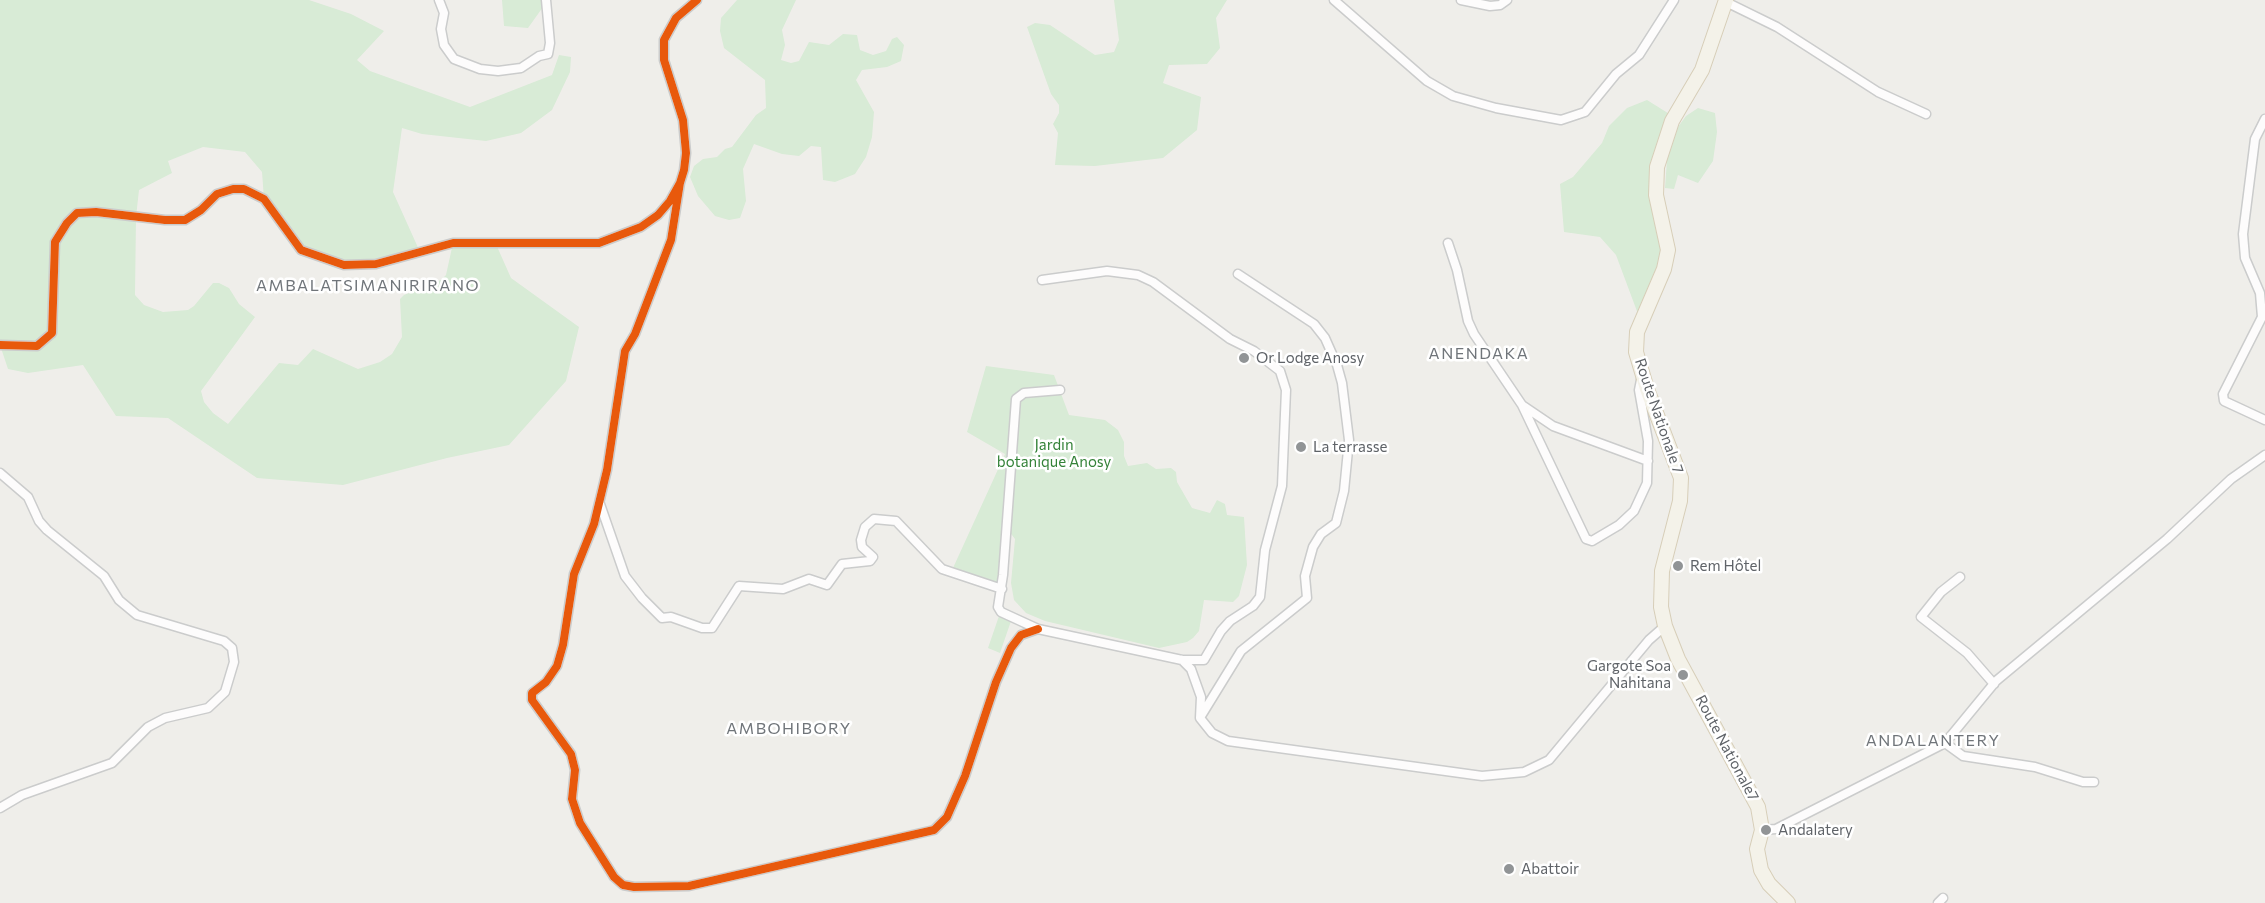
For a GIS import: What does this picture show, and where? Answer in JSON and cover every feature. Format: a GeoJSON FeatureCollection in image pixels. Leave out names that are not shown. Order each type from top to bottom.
{"type":"FeatureCollection","features":[{"type":"Feature","properties":{"kind":"main road","name":"Route Nationale 7"},"geometry":{"type":"LineString","coordinates":[[1665,626],[1661,607],[1662,571],[1680,501],[1681,478],[1642,375],[1636,352],[1637,332],[1664,269],[1668,250],[1656,195],[1657,167],[1672,121],[1702,70],[1726,1]]}},
{"type":"Feature","properties":{"kind":"main road","name":"Route Nationale7"},"geometry":{"type":"LineString","coordinates":[[1665,626],[1678,659],[1758,807],[1762,830],[1757,849],[1761,870],[1769,884],[1788,903]]}},
{"type":"Feature","properties":{"kind":"street"},"geometry":{"type":"LineString","coordinates":[[439,0],[444,13],[441,29],[444,45],[454,59],[480,69],[498,71],[521,68],[539,56],[548,54],[550,43],[546,0]]}},
{"type":"Feature","properties":{"kind":"street"},"geometry":{"type":"LineString","coordinates":[[697,0],[676,18],[664,40],[664,60],[683,120],[686,139],[686,153],[671,240],[635,334],[625,351],[599,501],[594,524],[574,574],[563,645],[557,666],[546,682],[532,693],[532,700],[571,754],[575,770],[572,799],[580,823],[614,878],[623,885],[669,888],[689,886],[934,830],[947,817],[964,776],[996,682],[1011,648],[1021,635],[1038,629]]}},
{"type":"Feature","properties":{"kind":"street"},"geometry":{"type":"LineString","coordinates":[[1334,0],[1427,81],[1453,96],[1496,108],[1561,120],[1585,112],[1616,74],[1639,55],[1674,0]]}},
{"type":"Feature","properties":{"kind":"street"},"geometry":{"type":"LineString","coordinates":[[1461,0],[1490,6],[1500,5],[1507,0]]}},
{"type":"Feature","properties":{"kind":"street"},"geometry":{"type":"LineString","coordinates":[[1726,1],[1777,27],[1878,92],[1926,114]]}},
{"type":"Feature","properties":{"kind":"street"},"geometry":{"type":"LineString","coordinates":[[2265,119],[2255,139],[2243,234],[2245,258],[2260,293],[2262,317],[2223,394],[2224,401],[2265,420]]}},
{"type":"Feature","properties":{"kind":"street"},"geometry":{"type":"LineString","coordinates":[[0,345],[37,346],[52,333],[55,242],[76,213],[96,212],[185,220],[201,210],[218,194],[233,189],[244,189],[264,199],[301,250],[322,260],[344,265],[376,264],[453,243],[599,243],[627,234],[658,215],[680,183]]}},
{"type":"Feature","properties":{"kind":"street"},"geometry":{"type":"LineString","coordinates":[[1448,243],[1471,327],[1522,405],[1586,539],[1592,541],[1619,525],[1634,511],[1647,483],[1648,441],[1639,390],[1642,375]]}},
{"type":"Feature","properties":{"kind":"street"},"geometry":{"type":"LineString","coordinates":[[1042,280],[1107,272],[1138,275],[1154,282],[1230,339],[1254,351],[1280,370],[1285,401],[1282,486],[1265,550],[1260,597],[1253,606],[1230,621],[1221,631],[1204,660],[1182,660],[1038,629],[1001,612],[998,607],[1002,589],[1016,399],[1024,393],[1060,390]]}},
{"type":"Feature","properties":{"kind":"street"},"geometry":{"type":"LineString","coordinates":[[1200,718],[1241,651],[1307,598],[1305,576],[1313,547],[1321,534],[1336,523],[1344,491],[1348,440],[1342,383],[1325,338],[1314,324],[1238,274]]}},
{"type":"Feature","properties":{"kind":"street"},"geometry":{"type":"LineString","coordinates":[[1522,405],[1552,426],[1648,461]]}},
{"type":"Feature","properties":{"kind":"street"},"geometry":{"type":"LineString","coordinates":[[1762,830],[1776,829],[1945,743],[1994,684],[2167,539],[2230,479],[2265,455]]}},
{"type":"Feature","properties":{"kind":"street"},"geometry":{"type":"LineString","coordinates":[[0,473],[28,497],[39,521],[47,530],[104,576],[119,600],[137,615],[224,641],[232,648],[234,662],[225,692],[208,708],[165,718],[148,727],[112,763],[22,795],[0,808]]}},
{"type":"Feature","properties":{"kind":"street"},"geometry":{"type":"LineString","coordinates":[[599,501],[625,576],[642,598],[662,618],[671,617],[702,628],[712,628],[739,586],[783,589],[809,579],[827,585],[842,564],[870,561],[873,557],[862,548],[861,540],[865,527],[874,519],[896,521],[942,569],[1002,589]]}},
{"type":"Feature","properties":{"kind":"street"},"geometry":{"type":"LineString","coordinates":[[1960,577],[1941,592],[1921,617],[1967,653],[1994,684]]}},
{"type":"Feature","properties":{"kind":"street"},"geometry":{"type":"LineString","coordinates":[[1182,660],[1191,669],[1201,698],[1200,718],[1212,733],[1228,741],[1482,776],[1524,772],[1549,760],[1649,640],[1665,626]]}},
{"type":"Feature","properties":{"kind":"street"},"geometry":{"type":"LineString","coordinates":[[1945,743],[1963,756],[2035,767],[2083,782],[2094,782]]}},
{"type":"Feature","properties":{"kind":"green space"},"geometry":{"type":"Polygon","coordinates":[[[0,0],[309,0],[351,14],[384,31],[357,60],[370,71],[470,107],[552,75],[559,55],[571,57],[570,72],[552,110],[521,133],[486,141],[422,134],[402,128],[393,192],[420,252],[376,264],[344,265],[301,250],[264,199],[262,172],[245,152],[203,147],[168,161],[172,173],[139,190],[136,217],[135,295],[144,305],[163,312],[188,310],[213,283],[219,283],[229,288],[239,304],[255,317],[201,391],[204,402],[213,413],[228,424],[279,363],[298,365],[313,349],[358,369],[380,362],[392,354],[402,337],[400,299],[404,295],[441,280],[446,275],[453,243],[495,242],[511,278],[579,327],[566,381],[509,445],[447,458],[343,485],[257,478],[168,418],[116,416],[83,365],[28,373],[8,369],[0,345],[0,0]]]}},
{"type":"Feature","properties":{"kind":"green space"},"geometry":{"type":"Polygon","coordinates":[[[502,0],[548,0],[528,28],[504,26],[502,0]]]}},
{"type":"Feature","properties":{"kind":"green space"},"geometry":{"type":"Polygon","coordinates":[[[737,0],[796,0],[782,30],[785,45],[781,60],[791,63],[799,61],[809,42],[829,45],[843,34],[857,35],[860,50],[873,55],[886,51],[892,39],[897,37],[904,45],[901,61],[887,67],[862,70],[856,80],[874,112],[872,137],[866,157],[855,174],[835,182],[823,180],[821,147],[811,146],[799,156],[782,154],[754,144],[743,169],[746,201],[740,218],[729,220],[715,216],[698,196],[690,177],[694,166],[703,159],[717,157],[725,149],[732,147],[756,115],[766,108],[765,80],[724,48],[720,31],[721,18],[737,0]]]}},
{"type":"Feature","properties":{"kind":"green space"},"geometry":{"type":"Polygon","coordinates":[[[1114,0],[1227,0],[1216,18],[1220,48],[1207,64],[1169,65],[1163,83],[1201,97],[1197,130],[1163,158],[1095,166],[1055,165],[1058,133],[1053,124],[1059,113],[1059,105],[1051,94],[1027,27],[1035,23],[1050,25],[1095,55],[1114,52],[1119,40],[1114,0]]]}},
{"type":"Feature","properties":{"kind":"green space"},"geometry":{"type":"Polygon","coordinates":[[[1647,100],[1671,115],[1655,157],[1666,257],[1638,314],[1616,255],[1600,237],[1564,232],[1560,184],[1573,177],[1602,143],[1609,126],[1627,108],[1647,100]]]}},
{"type":"Feature","properties":{"kind":"green space"},"geometry":{"type":"Polygon","coordinates":[[[1698,108],[1715,113],[1717,132],[1713,161],[1698,183],[1678,175],[1674,189],[1665,188],[1667,160],[1675,131],[1686,116],[1698,108]]]}},
{"type":"Feature","properties":{"kind":"green space","name":"Jardin botanique Anosy"},"geometry":{"type":"Polygon","coordinates":[[[986,366],[1054,375],[1069,415],[1105,420],[1118,430],[1124,442],[1124,456],[1128,466],[1147,463],[1156,469],[1171,468],[1176,472],[1177,482],[1192,508],[1210,513],[1217,500],[1225,504],[1227,515],[1244,517],[1247,565],[1239,596],[1233,602],[1204,600],[1199,631],[1193,638],[1187,642],[1159,648],[1045,621],[1026,613],[1014,600],[1011,583],[1015,539],[1006,527],[999,587],[956,571],[953,568],[1005,454],[967,432],[986,366]]]}},
{"type":"Feature","properties":{"kind":"green space"},"geometry":{"type":"Polygon","coordinates":[[[999,616],[1011,621],[1000,653],[988,648],[999,616]]]}},
{"type":"Feature","properties":{"kind":"cycle path"},"geometry":{"type":"LineString","coordinates":[[0,345],[37,346],[52,333],[55,242],[67,223],[77,213],[96,212],[185,220],[201,210],[217,194],[233,189],[244,189],[264,199],[301,250],[344,265],[376,264],[453,243],[599,243],[641,227],[658,215],[670,201],[684,170],[686,153],[683,120],[664,60],[664,40],[676,18],[697,0]]}},
{"type":"Feature","properties":{"kind":"cycle path"},"geometry":{"type":"LineString","coordinates":[[680,183],[671,240],[635,334],[625,351],[607,470],[594,524],[574,574],[563,645],[557,666],[546,682],[532,693],[532,700],[571,754],[575,770],[572,799],[580,823],[614,877],[623,885],[634,887],[689,886],[934,830],[947,817],[965,776],[996,682],[1011,648],[1021,635],[1038,629]]}},
{"type":"Feature","properties":{"kind":"place","name":"Or Lodge Anosy"},"geometry":{"type":"Point","coordinates":[1244,358]}},
{"type":"Feature","properties":{"kind":"place","name":"La terrasse"},"geometry":{"type":"Point","coordinates":[1301,447]}},
{"type":"Feature","properties":{"kind":"place","name":"Rem Hôtel"},"geometry":{"type":"Point","coordinates":[1678,566]}},
{"type":"Feature","properties":{"kind":"place","name":"Gargote Soa Nahitana"},"geometry":{"type":"Point","coordinates":[1683,675]}},
{"type":"Feature","properties":{"kind":"place","name":"Andalatery"},"geometry":{"type":"Point","coordinates":[1766,830]}},
{"type":"Feature","properties":{"kind":"place","name":"Abattoir"},"geometry":{"type":"Point","coordinates":[1509,869]}},
{"type":"Feature","properties":{"kind":"district","name":"AMBALATSIMANIRIRANO"},"geometry":{"type":"Point","coordinates":[368,286]}},
{"type":"Feature","properties":{"kind":"district","name":"ANENDAKA"},"geometry":{"type":"Point","coordinates":[1479,354]}},
{"type":"Feature","properties":{"kind":"district","name":"AMBOHIBORY"},"geometry":{"type":"Point","coordinates":[789,729]}},
{"type":"Feature","properties":{"kind":"district","name":"ANDALANTERY"},"geometry":{"type":"Point","coordinates":[1933,741]}}]}
